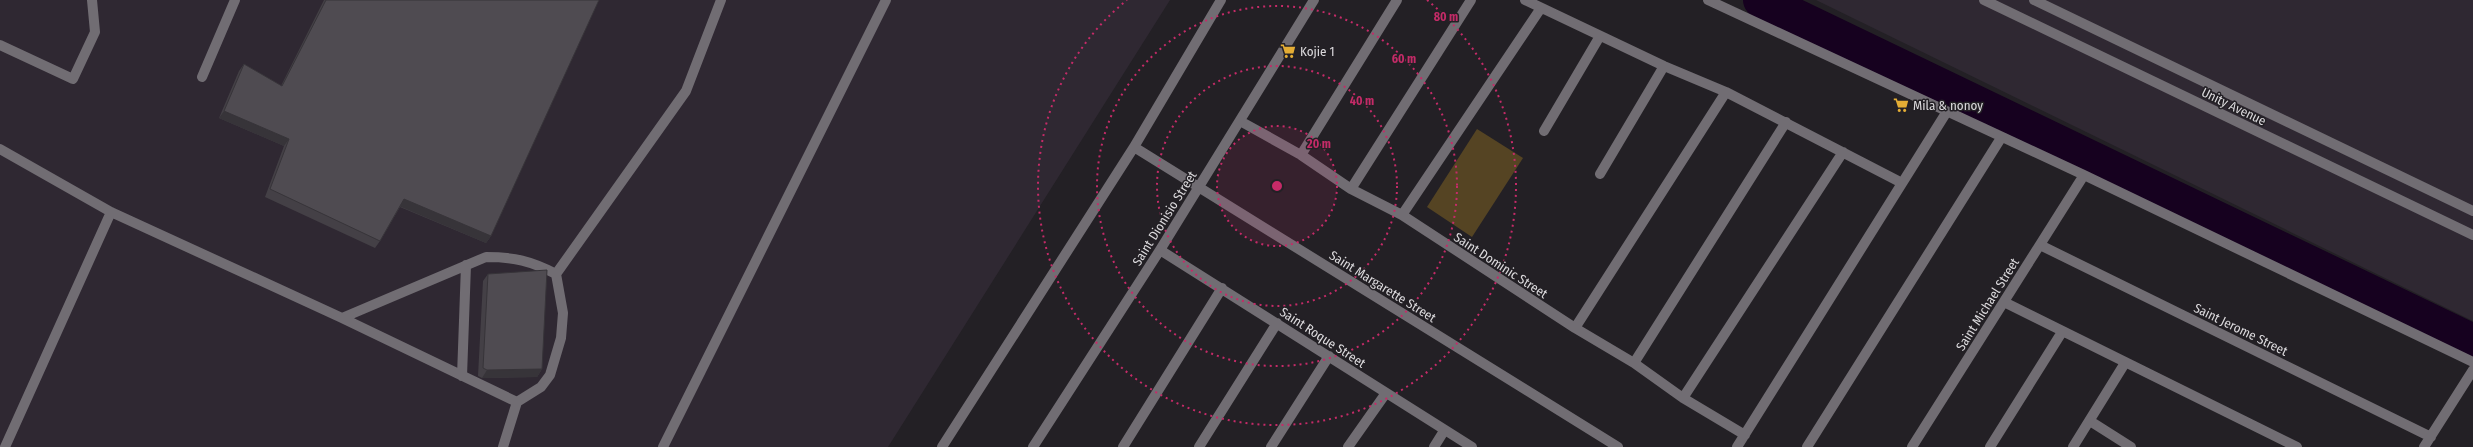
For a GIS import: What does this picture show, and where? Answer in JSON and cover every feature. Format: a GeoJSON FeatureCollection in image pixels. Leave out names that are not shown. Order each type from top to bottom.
{"type":"FeatureCollection","features":[{"type":"Feature","properties":{"kind":"street"},"geometry":{"type":"LineString","coordinates":[[0,45],[73,79],[95,32],[92,0]]}},
{"type":"Feature","properties":{"kind":"street"},"geometry":{"type":"LineString","coordinates":[[202,77],[235,0]]}},
{"type":"Feature","properties":{"kind":"street"},"geometry":{"type":"LineString","coordinates":[[504,447],[517,402],[541,387],[550,375],[561,338],[563,313],[556,274],[686,91],[721,0]]}},
{"type":"Feature","properties":{"kind":"street"},"geometry":{"type":"LineString","coordinates":[[664,447],[886,0]]}},
{"type":"Feature","properties":{"kind":"street"},"geometry":{"type":"LineString","coordinates":[[942,447],[1134,147],[1222,0]]}},
{"type":"Feature","properties":{"kind":"street","name":"Saint Dionisio Street"},"geometry":{"type":"LineString","coordinates":[[1033,447],[1160,250],[1314,0]]}},
{"type":"Feature","properties":{"kind":"street"},"geometry":{"type":"LineString","coordinates":[[1301,155],[1397,0]]}},
{"type":"Feature","properties":{"kind":"street"},"geometry":{"type":"LineString","coordinates":[[1352,189],[1471,0]]}},
{"type":"Feature","properties":{"kind":"street"},"geometry":{"type":"LineString","coordinates":[[1525,0],[1664,66],[1726,92],[1902,183]]}},
{"type":"Feature","properties":{"kind":"street"},"geometry":{"type":"LineString","coordinates":[[1708,0],[1946,113],[2084,175],[2473,362]]}},
{"type":"Feature","properties":{"kind":"street","name":"Unity Avenue"},"geometry":{"type":"LineString","coordinates":[[2034,0],[2473,211]]}},
{"type":"Feature","properties":{"kind":"street","name":"Unity Avenue"},"geometry":{"type":"LineString","coordinates":[[1987,1],[2473,235]]}},
{"type":"Feature","properties":{"kind":"street"},"geometry":{"type":"LineString","coordinates":[[1402,215],[1542,8]]}},
{"type":"Feature","properties":{"kind":"street"},"geometry":{"type":"LineString","coordinates":[[1544,131],[1600,36]]}},
{"type":"Feature","properties":{"kind":"street"},"geometry":{"type":"LineString","coordinates":[[1600,174],[1664,66]]}},
{"type":"Feature","properties":{"kind":"street"},"geometry":{"type":"LineString","coordinates":[[1575,328],[1726,92]]}},
{"type":"Feature","properties":{"kind":"street"},"geometry":{"type":"LineString","coordinates":[[1737,447],[1946,113]]}},
{"type":"Feature","properties":{"kind":"street","name":"Saint Dominic Street"},"geometry":{"type":"LineString","coordinates":[[1240,121],[1301,155],[1352,189],[1402,215],[1575,328],[1634,363],[1682,398],[1744,435]]}},
{"type":"Feature","properties":{"kind":"street"},"geometry":{"type":"LineString","coordinates":[[1634,363],[1786,122]]}},
{"type":"Feature","properties":{"kind":"street"},"geometry":{"type":"LineString","coordinates":[[1806,447],[2001,138]]}},
{"type":"Feature","properties":{"kind":"street","name":"Saint Margarette Street"},"geometry":{"type":"LineString","coordinates":[[1134,147],[1618,447]]}},
{"type":"Feature","properties":{"kind":"street"},"geometry":{"type":"LineString","coordinates":[[0,150],[111,212],[342,318],[517,402]]}},
{"type":"Feature","properties":{"kind":"street"},"geometry":{"type":"LineString","coordinates":[[1682,398],[1843,152]]}},
{"type":"Feature","properties":{"kind":"street","name":"Saint Michael Street"},"geometry":{"type":"LineString","coordinates":[[1912,447],[2084,175]]}},
{"type":"Feature","properties":{"kind":"street"},"geometry":{"type":"LineString","coordinates":[[5,447],[111,212]]}},
{"type":"Feature","properties":{"kind":"street","name":"Saint Jerome Street"},"geometry":{"type":"LineString","coordinates":[[2040,245],[2431,437]]}},
{"type":"Feature","properties":{"kind":"street","name":"Saint Roque Street"},"geometry":{"type":"LineString","coordinates":[[1160,250],[1277,322],[1386,394],[1472,447]]}},
{"type":"Feature","properties":{"kind":"street"},"geometry":{"type":"LineString","coordinates":[[342,318],[486,257],[511,257],[536,264],[556,274]]}},
{"type":"Feature","properties":{"kind":"street"},"geometry":{"type":"LineString","coordinates":[[462,376],[466,265]]}},
{"type":"Feature","properties":{"kind":"street"},"geometry":{"type":"LineString","coordinates":[[1123,447],[1222,288]]}},
{"type":"Feature","properties":{"kind":"street"},"geometry":{"type":"LineString","coordinates":[[2004,302],[2297,447]]}},
{"type":"Feature","properties":{"kind":"street"},"geometry":{"type":"LineString","coordinates":[[1199,447],[1277,322]]}},
{"type":"Feature","properties":{"kind":"street"},"geometry":{"type":"LineString","coordinates":[[1990,447],[2062,332]]}},
{"type":"Feature","properties":{"kind":"street"},"geometry":{"type":"LineString","coordinates":[[1271,447],[1329,356]]}},
{"type":"Feature","properties":{"kind":"street"},"geometry":{"type":"LineString","coordinates":[[2073,447],[2125,363]]}},
{"type":"Feature","properties":{"kind":"street"},"geometry":{"type":"LineString","coordinates":[[2424,447],[2473,370]]}},
{"type":"Feature","properties":{"kind":"street"},"geometry":{"type":"LineString","coordinates":[[1348,447],[1386,394]]}},
{"type":"Feature","properties":{"kind":"street"},"geometry":{"type":"LineString","coordinates":[[2090,420],[2131,447]]}},
{"type":"Feature","properties":{"kind":"street"},"geometry":{"type":"LineString","coordinates":[[1434,447],[1444,431]]}},
{"type":"Feature","properties":{"kind":"shaded area"},"geometry":{"type":"Polygon","coordinates":[[[0,0],[1170,0],[888,447],[0,447],[0,0]]]}},
{"type":"Feature","properties":{"kind":"shaded area"},"geometry":{"type":"Polygon","coordinates":[[[1816,0],[2473,0],[2473,321],[1816,0]]]}},
{"type":"Feature","properties":{"kind":"shaded area"},"geometry":{"type":"Polygon","coordinates":[[[1477,129],[1523,158],[1472,237],[1427,207],[1477,129]]]}},
{"type":"Feature","properties":{"kind":"building"},"geometry":{"type":"Polygon","coordinates":[[[326,0],[599,0],[491,236],[404,199],[380,241],[270,189],[289,139],[224,111],[244,64],[282,86],[326,0]]]}},
{"type":"Feature","properties":{"kind":"building"},"geometry":{"type":"Polygon","coordinates":[[[547,270],[542,369],[487,370],[483,368],[488,274],[547,270]]]}},
{"type":"Feature","properties":{"kind":"waterway"},"geometry":{"type":"LineString","coordinates":[[1761,0],[2473,342]]}},
{"type":"Feature","properties":{"kind":"place","name":"Kojie 1"},"geometry":{"type":"Point","coordinates":[1288,51]}},
{"type":"Feature","properties":{"kind":"place","name":"Mila & nonoy"},"geometry":{"type":"Point","coordinates":[1901,105]}}]}
